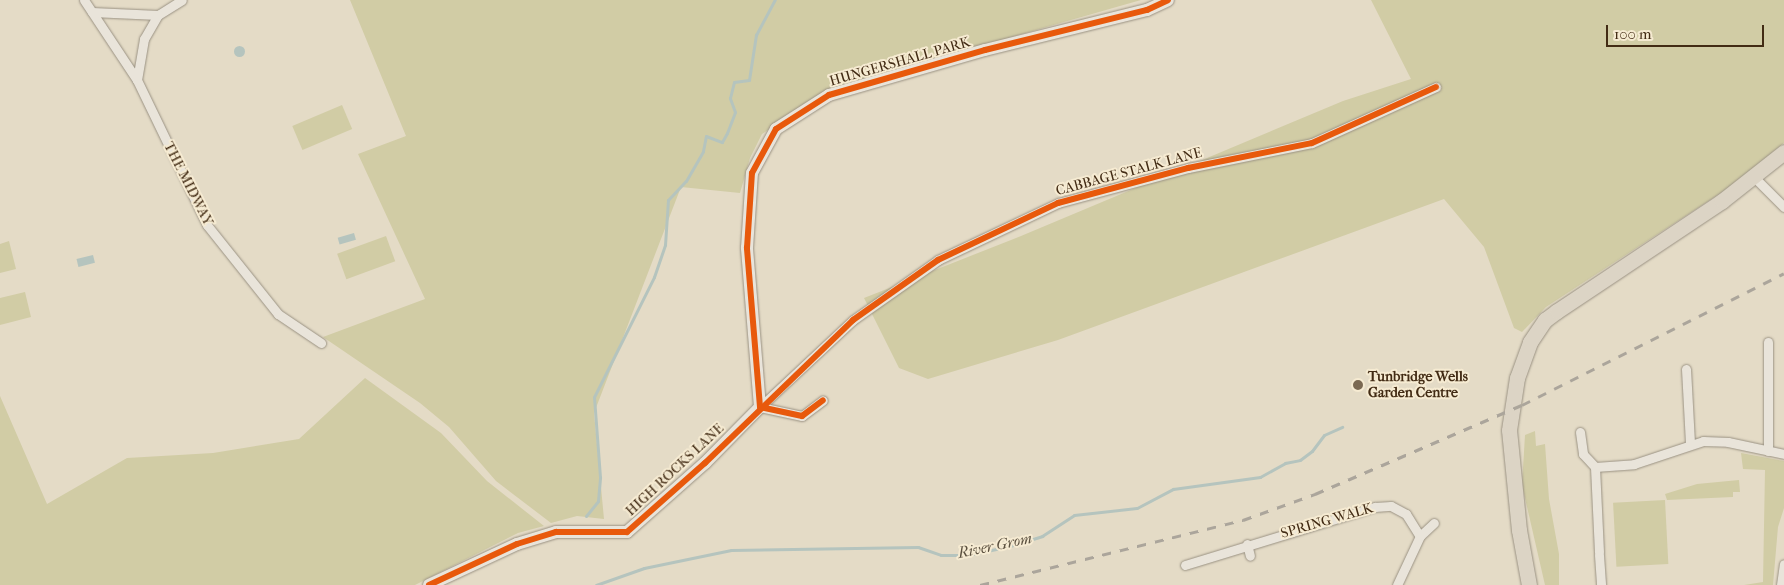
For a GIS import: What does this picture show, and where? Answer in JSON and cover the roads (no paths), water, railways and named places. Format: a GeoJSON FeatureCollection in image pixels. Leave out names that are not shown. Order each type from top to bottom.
{"type":"FeatureCollection","features":[{"type":"Feature","properties":{"kind":"highway"},"geometry":{"type":"LineString","coordinates":[[1529,585],[1509,430],[1517,378],[1530,342],[1545,320],[1557,311],[1755,178],[1784,152]]}},
{"type":"Feature","properties":{"kind":"street","name":"THE MIDWAY"},"geometry":{"type":"LineString","coordinates":[[84,0],[137,80],[207,224],[278,314],[321,343]]}},
{"type":"Feature","properties":{"kind":"street"},"geometry":{"type":"LineString","coordinates":[[137,80],[144,39],[158,15],[182,0]]}},
{"type":"Feature","properties":{"kind":"street","name":"HUNGERSHALL PARK"},"geometry":{"type":"LineString","coordinates":[[760,406],[746,248],[752,173],[776,130],[829,95],[986,50],[1147,10],[1168,0]]}},
{"type":"Feature","properties":{"kind":"street"},"geometry":{"type":"LineString","coordinates":[[92,12],[158,15]]}},
{"type":"Feature","properties":{"kind":"street","name":"CABBAGE STALK LANE"},"geometry":{"type":"LineString","coordinates":[[760,406],[853,320],[938,260],[1058,204],[1188,168],[1312,143],[1436,87]]}},
{"type":"Feature","properties":{"kind":"street"},"geometry":{"type":"LineString","coordinates":[[1755,178],[1784,207]]}},
{"type":"Feature","properties":{"kind":"street"},"geometry":{"type":"LineString","coordinates":[[1768,342],[1768,451]]}},
{"type":"Feature","properties":{"kind":"street"},"geometry":{"type":"LineString","coordinates":[[1686,369],[1690,443]]}},
{"type":"Feature","properties":{"kind":"street"},"geometry":{"type":"LineString","coordinates":[[760,406],[802,416],[823,400]]}},
{"type":"Feature","properties":{"kind":"street","name":"HIGH ROCKS LANE"},"geometry":{"type":"LineString","coordinates":[[429,585],[517,544],[556,532],[627,532],[705,463],[760,406]]}},
{"type":"Feature","properties":{"kind":"street"},"geometry":{"type":"LineString","coordinates":[[1580,432],[1583,454],[1595,467],[1601,585]]}},
{"type":"Feature","properties":{"kind":"street"},"geometry":{"type":"LineString","coordinates":[[1595,467],[1634,464],[1690,443],[1716,440],[1784,454]]}},
{"type":"Feature","properties":{"kind":"street","name":"SPRING WALK"},"geometry":{"type":"LineString","coordinates":[[1185,565],[1247,544],[1375,507],[1391,506],[1406,514],[1420,536]]}},
{"type":"Feature","properties":{"kind":"street"},"geometry":{"type":"LineString","coordinates":[[1397,585],[1420,536],[1434,523]]}},
{"type":"Feature","properties":{"kind":"street"},"geometry":{"type":"LineString","coordinates":[[1247,544],[1250,556]]}},
{"type":"Feature","properties":{"kind":"street"},"geometry":{"type":"LineString","coordinates":[[1781,585],[1784,564]]}},
{"type":"Feature","properties":{"kind":"waterway"},"geometry":{"type":"LineString","coordinates":[[586,516],[598,501],[600,477],[594,397],[654,277],[665,245],[668,200],[686,181],[703,151],[706,136],[722,142],[727,133],[735,112],[730,98],[734,82],[749,80],[756,35],[775,0]]}},
{"type":"Feature","properties":{"kind":"waterway","name":"River Grom"},"geometry":{"type":"LineString","coordinates":[[596,585],[644,568],[731,550],[918,547],[941,555],[968,555],[1010,546],[1042,536],[1074,515],[1137,508],[1173,489],[1260,477],[1285,463],[1300,460],[1312,451],[1324,435],[1342,427]]}},
{"type":"Feature","properties":{"kind":"railway"},"geometry":{"type":"LineString","coordinates":[[980,585],[1243,520],[1315,494],[1522,405],[1784,273]]}},
{"type":"Feature","properties":{"kind":"place","name":"Tunbridge Wells Garden Centre"},"geometry":{"type":"Point","coordinates":[1358,385]}}]}
